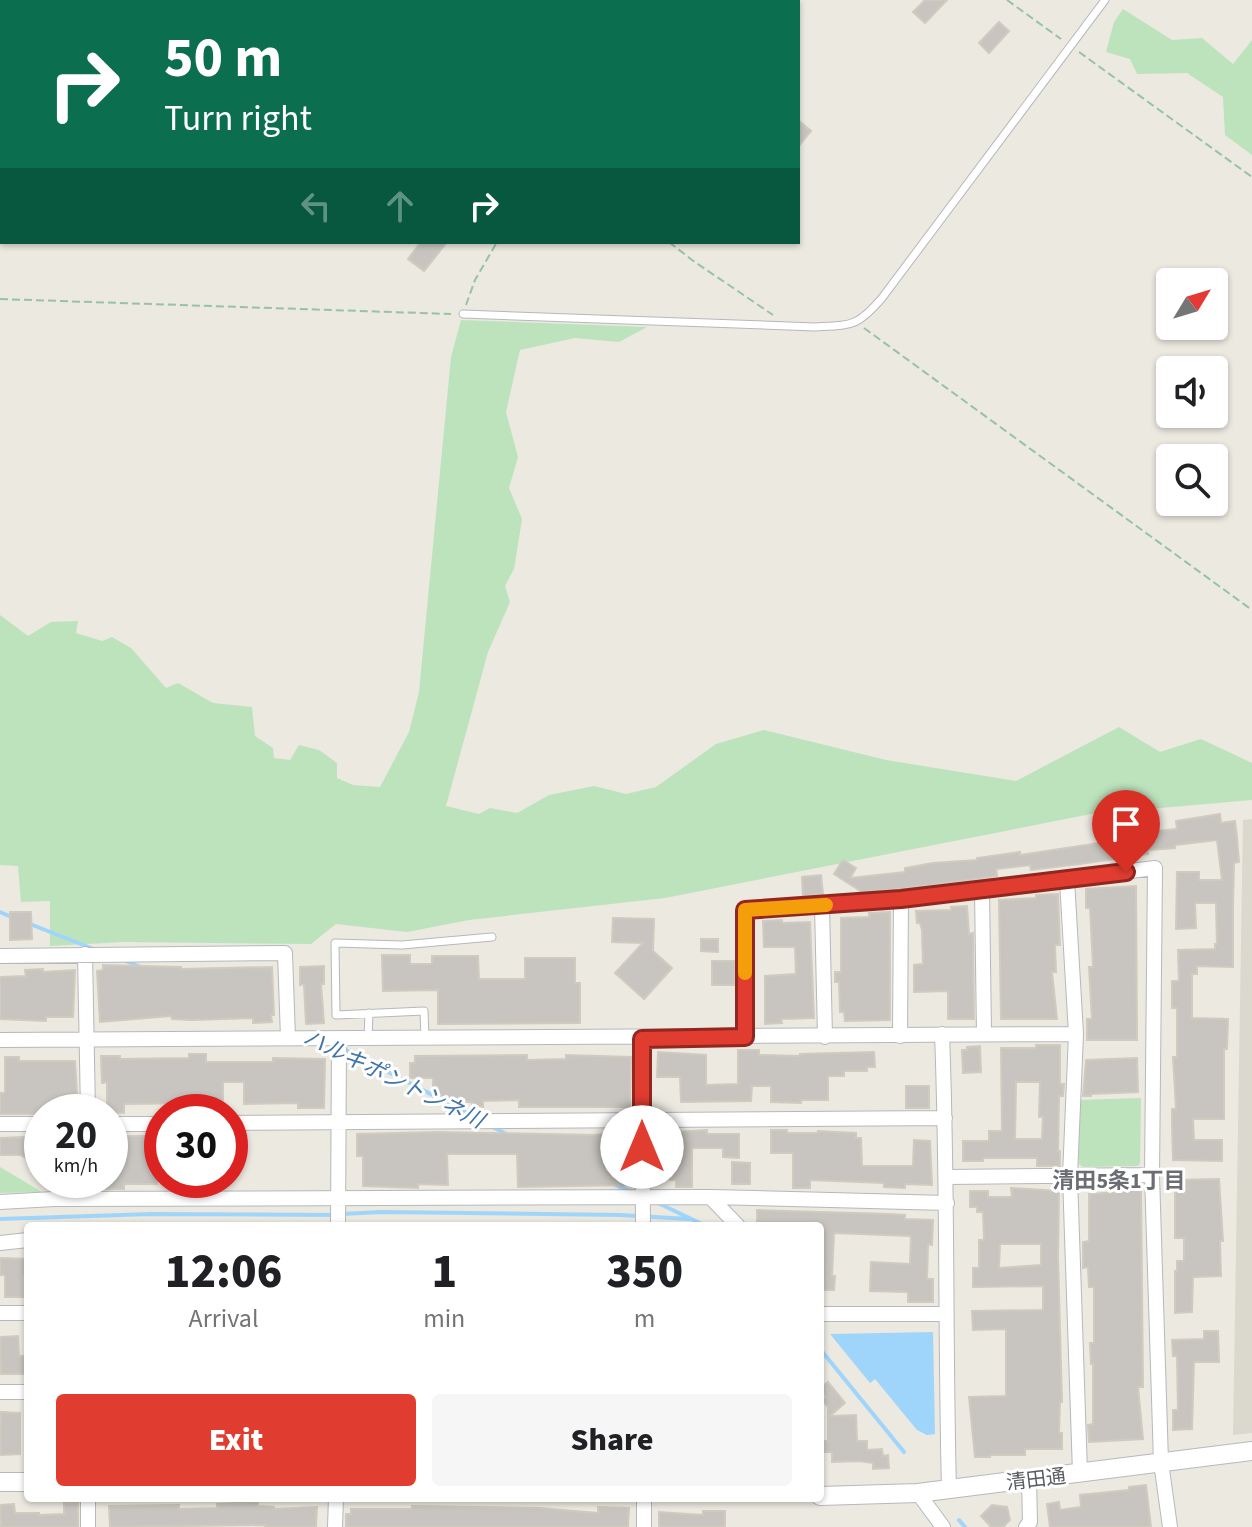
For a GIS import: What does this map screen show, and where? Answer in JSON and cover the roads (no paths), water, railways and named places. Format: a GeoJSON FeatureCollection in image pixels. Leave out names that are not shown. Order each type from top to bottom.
{"type":"FeatureCollection","features":[{"type":"Feature","properties":{"kind":"street"},"geometry":{"type":"LineString","coordinates":[[745,1037],[745,910],[901,899],[1155,868],[1152,1175],[1161,1462],[1170,1527]]}},
{"type":"Feature","properties":{"kind":"street"},"geometry":{"type":"LineString","coordinates":[[1067,880],[1076,1034],[1070,1176],[1080,1473]]}},
{"type":"Feature","properties":{"kind":"street"},"geometry":{"type":"LineString","coordinates":[[982,890],[984,1034]]}},
{"type":"Feature","properties":{"kind":"street"},"geometry":{"type":"LineString","coordinates":[[900,1036],[901,899]]}},
{"type":"Feature","properties":{"kind":"street"},"geometry":{"type":"LineString","coordinates":[[822,906],[825,1037]]}},
{"type":"Feature","properties":{"kind":"street"},"geometry":{"type":"LineString","coordinates":[[0,956],[285,953],[288,1038]]}},
{"type":"Feature","properties":{"kind":"street"},"geometry":{"type":"LineString","coordinates":[[85,954],[88,1094]]}},
{"type":"Feature","properties":{"kind":"street"},"geometry":{"type":"LineString","coordinates":[[942,1034],[947,1177],[945,1314],[949,1489]]}},
{"type":"Feature","properties":{"kind":"street"},"geometry":{"type":"LineString","coordinates":[[0,1040],[642,1039],[1076,1034]]}},
{"type":"Feature","properties":{"kind":"street"},"geometry":{"type":"LineString","coordinates":[[338,1222],[339,1039]]}},
{"type":"Feature","properties":{"kind":"street"},"geometry":{"type":"LineString","coordinates":[[642,1039],[642,1222]]}},
{"type":"Feature","properties":{"kind":"street"},"geometry":{"type":"LineString","coordinates":[[248,1123],[945,1118]]}},
{"type":"Feature","properties":{"kind":"street"},"geometry":{"type":"LineString","coordinates":[[0,1124],[24,1124]]}},
{"type":"Feature","properties":{"kind":"street"},"geometry":{"type":"LineString","coordinates":[[947,1177],[1152,1175]]}},
{"type":"Feature","properties":{"kind":"street"},"geometry":{"type":"LineString","coordinates":[[0,1202],[88,1199],[642,1202],[710,1197],[947,1203]]}},
{"type":"Feature","properties":{"kind":"street"},"geometry":{"type":"LineString","coordinates":[[710,1197],[734,1222]]}},
{"type":"Feature","properties":{"kind":"street"},"geometry":{"type":"LineString","coordinates":[[0,1243],[24,1240]]}},
{"type":"Feature","properties":{"kind":"street"},"geometry":{"type":"LineString","coordinates":[[0,1313],[24,1313]]}},
{"type":"Feature","properties":{"kind":"street"},"geometry":{"type":"LineString","coordinates":[[824,1314],[945,1314]]}},
{"type":"Feature","properties":{"kind":"street"},"geometry":{"type":"LineString","coordinates":[[0,1392],[24,1392]]}},
{"type":"Feature","properties":{"kind":"street","name":"清田通"},"geometry":{"type":"LineString","coordinates":[[824,1496],[918,1493],[1252,1451]]}},
{"type":"Feature","properties":{"kind":"street"},"geometry":{"type":"LineString","coordinates":[[1026,1527],[1030,1522],[1029,1479]]}},
{"type":"Feature","properties":{"kind":"street"},"geometry":{"type":"LineString","coordinates":[[0,1482],[24,1482]]}},
{"type":"Feature","properties":{"kind":"street"},"geometry":{"type":"LineString","coordinates":[[918,1493],[943,1527]]}},
{"type":"Feature","properties":{"kind":"street"},"geometry":{"type":"LineString","coordinates":[[88,1502],[88,1527]]}},
{"type":"Feature","properties":{"kind":"street"},"geometry":{"type":"LineString","coordinates":[[335,1527],[336,1502]]}},
{"type":"Feature","properties":{"kind":"street"},"geometry":{"type":"LineString","coordinates":[[644,1502],[644,1527]]}},
{"type":"Feature","properties":{"kind":"lane"},"geometry":{"type":"LineString","coordinates":[[463,314],[791,326],[852,325],[882,298],[1105,0]]}},
{"type":"Feature","properties":{"kind":"lane"},"geometry":{"type":"LineString","coordinates":[[425,1039],[424,1011],[336,1015],[335,943],[402,945],[492,937]]}},
{"type":"Feature","properties":{"kind":"lane"},"geometry":{"type":"LineString","coordinates":[[368,1039],[369,1013]]}},
{"type":"Feature","properties":{"kind":"water"},"geometry":{"type":"Polygon","coordinates":[[[933,1332],[935,1434],[927,1435],[917,1430],[875,1379],[870,1383],[830,1334],[933,1332]]]}},
{"type":"Feature","properties":{"kind":"waterway","name":"ハルキポントンネ川"},"geometry":{"type":"LineString","coordinates":[[0,912],[14,918]]}},
{"type":"Feature","properties":{"kind":"waterway","name":"ハルキポントンネ川"},"geometry":{"type":"LineString","coordinates":[[30,924],[96,950]]}},
{"type":"Feature","properties":{"kind":"waterway","name":"ハルキポントンネ川"},"geometry":{"type":"LineString","coordinates":[[123,960],[141,967]]}},
{"type":"Feature","properties":{"kind":"waterway","name":"ハルキポントンネ川"},"geometry":{"type":"LineString","coordinates":[[342,1048],[473,1116]]}},
{"type":"Feature","properties":{"kind":"waterway","name":"ハルキポントンネ川"},"geometry":{"type":"LineString","coordinates":[[491,1126],[508,1135]]}},
{"type":"Feature","properties":{"kind":"waterway","name":"ハルキポントンネ川"},"geometry":{"type":"LineString","coordinates":[[614,1184],[631,1192]]}},
{"type":"Feature","properties":{"kind":"waterway","name":"ハルキポントンネ川"},"geometry":{"type":"LineString","coordinates":[[658,1203],[698,1222]]}},
{"type":"Feature","properties":{"kind":"waterway"},"geometry":{"type":"LineString","coordinates":[[0,1219],[151,1214],[333,1215]]}},
{"type":"Feature","properties":{"kind":"waterway"},"geometry":{"type":"LineString","coordinates":[[342,1214],[620,1215],[689,1219]]}},
{"type":"Feature","properties":{"kind":"waterway"},"geometry":{"type":"LineString","coordinates":[[824,1354],[904,1452]]}},
{"type":"Feature","properties":{"kind":"waterway"},"geometry":{"type":"LineString","coordinates":[[959,1520],[965,1527]]}},
{"type":"Feature","properties":{"kind":"district","name":"清田5条1丁目"},"geometry":{"type":"Point","coordinates":[1119,1180]}}]}
